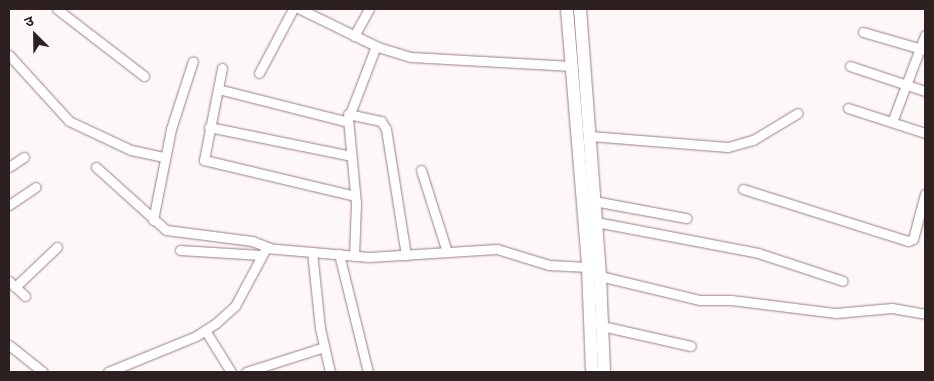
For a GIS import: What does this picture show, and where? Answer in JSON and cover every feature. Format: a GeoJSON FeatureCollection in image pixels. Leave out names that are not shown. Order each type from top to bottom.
{"type":"FeatureCollection","features":[{"type":"Feature","properties":{"kind":"main road"},"geometry":{"type":"LineString","coordinates":[[567,9],[588,267],[592,372]]}},
{"type":"Feature","properties":{"kind":"main road"},"geometry":{"type":"LineString","coordinates":[[580,9],[600,276],[604,372]]}},
{"type":"Feature","properties":{"kind":"street"},"geometry":{"type":"LineString","coordinates":[[57,9],[144,76]]}},
{"type":"Feature","properties":{"kind":"street"},"geometry":{"type":"LineString","coordinates":[[259,73],[293,9]]}},
{"type":"Feature","properties":{"kind":"street"},"geometry":{"type":"LineString","coordinates":[[300,9],[376,46],[411,57],[572,66]]}},
{"type":"Feature","properties":{"kind":"street"},"geometry":{"type":"LineString","coordinates":[[354,36],[369,9]]}},
{"type":"Feature","properties":{"kind":"street"},"geometry":{"type":"LineString","coordinates":[[863,32],[923,49]]}},
{"type":"Feature","properties":{"kind":"street"},"geometry":{"type":"LineString","coordinates":[[892,122],[923,49],[925,35]]}},
{"type":"Feature","properties":{"kind":"street"},"geometry":{"type":"LineString","coordinates":[[354,256],[355,196],[348,118],[376,46]]}},
{"type":"Feature","properties":{"kind":"street"},"geometry":{"type":"LineString","coordinates":[[9,54],[69,121],[131,150],[165,157]]}},
{"type":"Feature","properties":{"kind":"street"},"geometry":{"type":"LineString","coordinates":[[153,220],[165,157],[193,61]]}},
{"type":"Feature","properties":{"kind":"street"},"geometry":{"type":"LineString","coordinates":[[850,66],[925,91]]}},
{"type":"Feature","properties":{"kind":"street"},"geometry":{"type":"LineString","coordinates":[[222,68],[202,158],[206,162],[355,196]]}},
{"type":"Feature","properties":{"kind":"street"},"geometry":{"type":"LineString","coordinates":[[218,89],[348,118],[381,121],[386,129],[406,254]]}},
{"type":"Feature","properties":{"kind":"street"},"geometry":{"type":"LineString","coordinates":[[848,108],[925,133]]}},
{"type":"Feature","properties":{"kind":"street"},"geometry":{"type":"LineString","coordinates":[[590,136],[728,147],[753,140],[798,113]]}},
{"type":"Feature","properties":{"kind":"street"},"geometry":{"type":"LineString","coordinates":[[209,126],[351,156]]}},
{"type":"Feature","properties":{"kind":"street"},"geometry":{"type":"LineString","coordinates":[[9,167],[24,157]]}},
{"type":"Feature","properties":{"kind":"street"},"geometry":{"type":"LineString","coordinates":[[96,167],[153,220],[173,232],[252,241],[270,248],[354,256],[497,249],[549,265],[588,267]]}},
{"type":"Feature","properties":{"kind":"street"},"geometry":{"type":"LineString","coordinates":[[421,170],[447,252]]}},
{"type":"Feature","properties":{"kind":"street"},"geometry":{"type":"LineString","coordinates":[[9,205],[36,187]]}},
{"type":"Feature","properties":{"kind":"street"},"geometry":{"type":"LineString","coordinates":[[743,189],[912,241],[925,194]]}},
{"type":"Feature","properties":{"kind":"street"},"geometry":{"type":"LineString","coordinates":[[594,201],[686,218]]}},
{"type":"Feature","properties":{"kind":"street"},"geometry":{"type":"LineString","coordinates":[[596,222],[758,253],[843,281]]}},
{"type":"Feature","properties":{"kind":"street"},"geometry":{"type":"LineString","coordinates":[[25,296],[12,284],[57,247]]}},
{"type":"Feature","properties":{"kind":"street"},"geometry":{"type":"LineString","coordinates":[[108,372],[121,370],[205,330],[236,306],[261,255],[270,248]]}},
{"type":"Feature","properties":{"kind":"street"},"geometry":{"type":"LineString","coordinates":[[180,250],[261,255]]}},
{"type":"Feature","properties":{"kind":"street"},"geometry":{"type":"LineString","coordinates":[[312,252],[324,347],[330,372]]}},
{"type":"Feature","properties":{"kind":"street"},"geometry":{"type":"LineString","coordinates":[[339,254],[368,372]]}},
{"type":"Feature","properties":{"kind":"street"},"geometry":{"type":"LineString","coordinates":[[600,276],[700,300],[836,313],[892,308],[925,314]]}},
{"type":"Feature","properties":{"kind":"street"},"geometry":{"type":"LineString","coordinates":[[602,326],[691,346]]}},
{"type":"Feature","properties":{"kind":"street"},"geometry":{"type":"LineString","coordinates":[[205,330],[231,372]]}},
{"type":"Feature","properties":{"kind":"street"},"geometry":{"type":"LineString","coordinates":[[9,345],[43,372]]}},
{"type":"Feature","properties":{"kind":"street"},"geometry":{"type":"LineString","coordinates":[[246,372],[324,347]]}}]}
